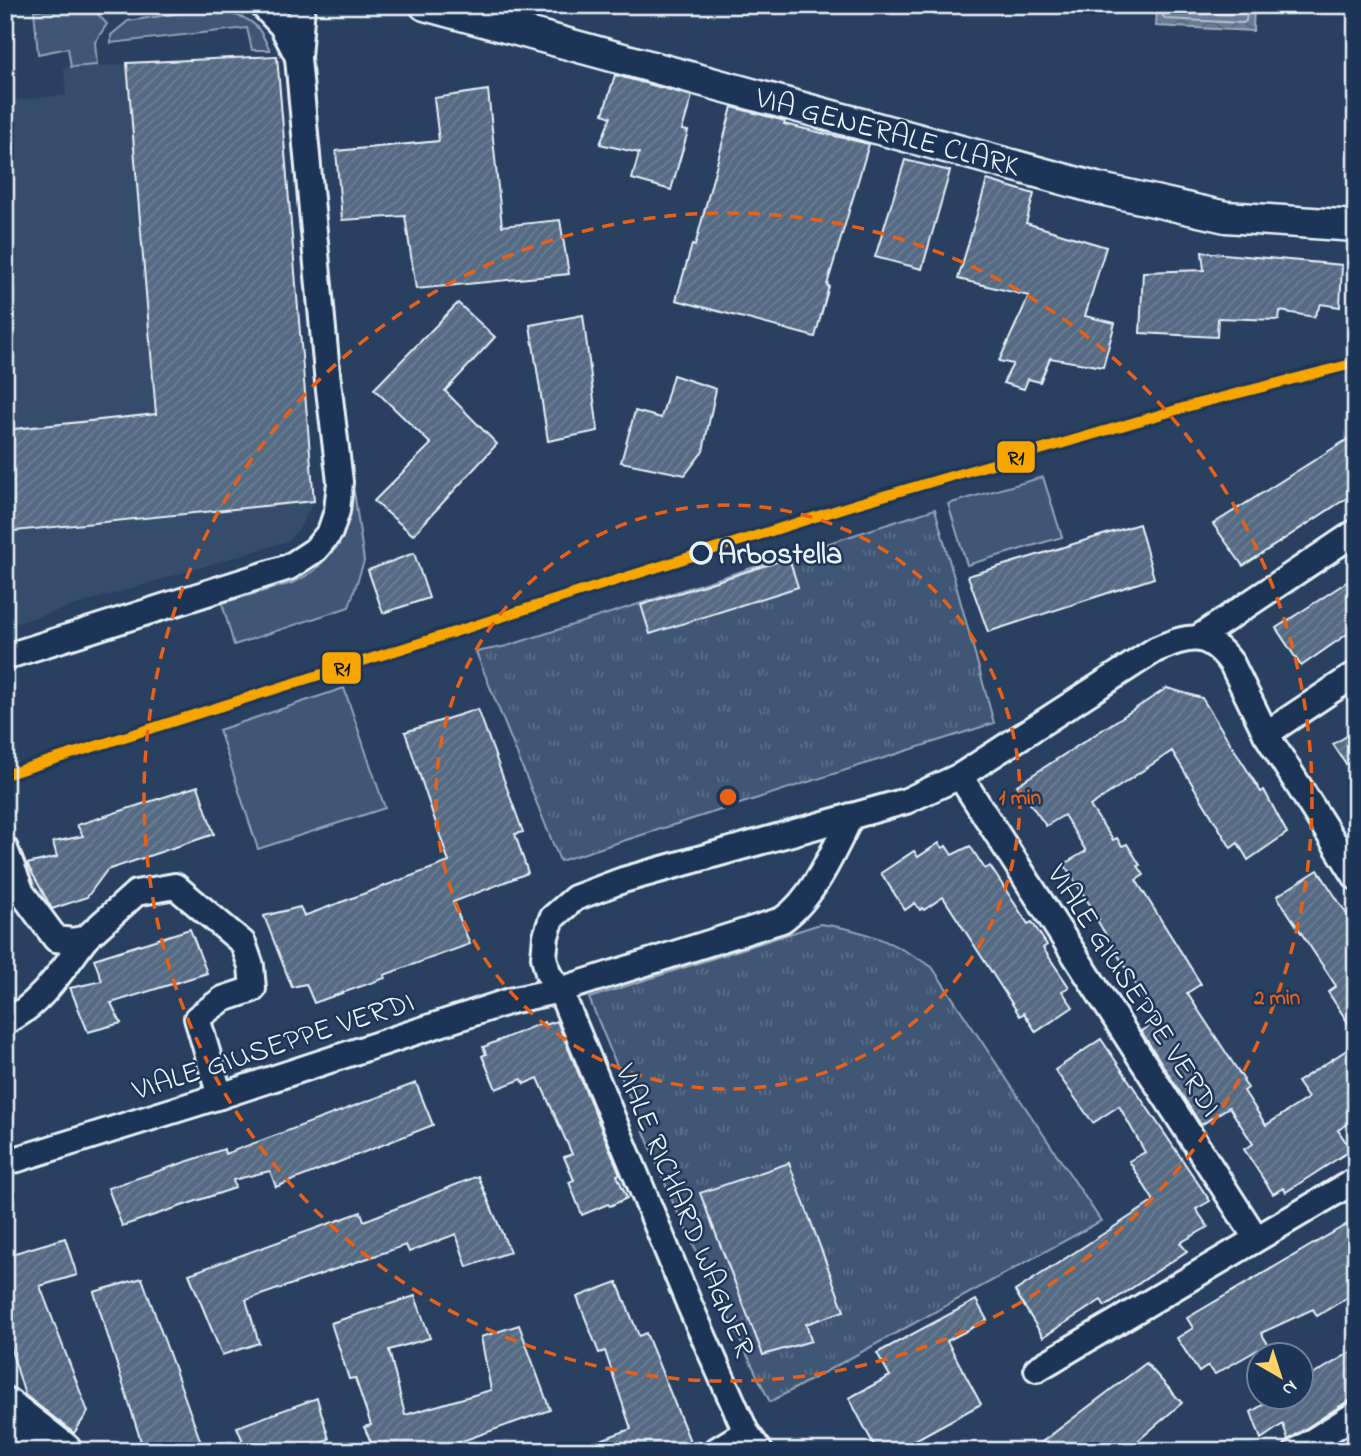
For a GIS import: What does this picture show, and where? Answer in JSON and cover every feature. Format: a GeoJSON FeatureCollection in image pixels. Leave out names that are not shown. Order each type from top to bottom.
{"type":"FeatureCollection","features":[{"type":"Feature","properties":{"kind":"highway"},"geometry":{"type":"LineString","coordinates":[[5,1405],[64,1451]]}},
{"type":"Feature","properties":{"kind":"highway"},"geometry":{"type":"LineString","coordinates":[[5,1440],[14,1451]]}},
{"type":"Feature","properties":{"kind":"main road","name":"VIA GENERALE CLARK"},"geometry":{"type":"LineString","coordinates":[[425,5],[1096,188],[1226,217],[1356,226]]}},
{"type":"Feature","properties":{"kind":"street"},"geometry":{"type":"LineString","coordinates":[[262,5],[282,26],[298,58]]}},
{"type":"Feature","properties":{"kind":"street"},"geometry":{"type":"LineString","coordinates":[[5,657],[289,567],[315,550],[330,532],[337,510],[340,482],[327,373],[298,58],[302,5]]}},
{"type":"Feature","properties":{"kind":"street"},"geometry":{"type":"LineString","coordinates":[[1198,638],[1356,532]]}},
{"type":"Feature","properties":{"kind":"street"},"geometry":{"type":"LineString","coordinates":[[560,990],[548,973],[544,957],[546,936],[552,918],[575,898],[623,880],[906,801],[960,776],[1155,650],[1187,638],[1198,638],[1218,648],[1233,664],[1266,734],[1356,877]]}},
{"type":"Feature","properties":{"kind":"street"},"geometry":{"type":"LineString","coordinates":[[1266,734],[1356,674]]}},
{"type":"Feature","properties":{"kind":"street","name":"VIALE GIUSEPPE VERDI"},"geometry":{"type":"LineString","coordinates":[[960,776],[1256,1238]]}},
{"type":"Feature","properties":{"kind":"street","name":"VIALE GIUSEPPE VERDI"},"geometry":{"type":"LineString","coordinates":[[5,1163],[510,1002],[560,990],[782,920],[791,914],[807,893],[851,816]]}},
{"type":"Feature","properties":{"kind":"street"},"geometry":{"type":"LineString","coordinates":[[5,849],[22,893],[57,939],[72,941],[86,938]]}},
{"type":"Feature","properties":{"kind":"street"},"geometry":{"type":"LineString","coordinates":[[5,1022],[21,1014],[52,982],[86,938],[136,893],[175,886],[243,943],[251,966],[253,989],[223,999],[197,1018],[220,1096]]}},
{"type":"Feature","properties":{"kind":"street","name":"VIALE RICHARD WAGNER"},"geometry":{"type":"LineString","coordinates":[[560,990],[652,1217],[753,1441]]}},
{"type":"Feature","properties":{"kind":"street"},"geometry":{"type":"LineString","coordinates":[[1037,1369],[1356,1180]]}},
{"type":"Feature","properties":{"kind":"street"},"geometry":{"type":"LineString","coordinates":[[1297,1451],[1356,1415]]}},
{"type":"Feature","properties":{"kind":"street"},"geometry":{"type":"LineString","coordinates":[[715,1451],[753,1441]]}},
{"type":"Feature","properties":{"kind":"shaded area"},"geometry":{"type":"Polygon","coordinates":[[[277,56],[314,501],[299,529],[288,541],[10,625],[5,591],[5,84],[9,101],[66,95],[64,68],[277,56]]]}},
{"type":"Feature","properties":{"kind":"green space"},"geometry":{"type":"Polygon","coordinates":[[[34,10],[95,11],[107,24],[95,42],[97,65],[71,67],[68,48],[38,54],[34,10]]]}},
{"type":"Feature","properties":{"kind":"green space"},"geometry":{"type":"Polygon","coordinates":[[[180,13],[240,16],[256,26],[270,50],[252,50],[247,28],[111,43],[111,35],[128,21],[180,13]]]}},
{"type":"Feature","properties":{"kind":"green space"},"geometry":{"type":"Polygon","coordinates":[[[1043,477],[1062,537],[967,565],[948,504],[1043,477]]]}},
{"type":"Feature","properties":{"kind":"green space"},"geometry":{"type":"Polygon","coordinates":[[[354,491],[364,561],[349,607],[234,645],[222,603],[295,582],[314,571],[339,545],[354,491]]]}},
{"type":"Feature","properties":{"kind":"green space","name":"Arbostella"},"geometry":{"type":"Polygon","coordinates":[[[935,509],[994,723],[560,861],[476,652],[507,646],[935,509]]]}},
{"type":"Feature","properties":{"kind":"green space"},"geometry":{"type":"Polygon","coordinates":[[[344,688],[385,808],[258,849],[219,730],[344,688]]]}},
{"type":"Feature","properties":{"kind":"green space"},"geometry":{"type":"Polygon","coordinates":[[[820,924],[851,929],[879,938],[932,967],[1101,1221],[770,1402],[674,1205],[589,998],[820,924]]]}},
{"type":"Feature","properties":{"kind":"water"},"geometry":{"type":"Polygon","coordinates":[[[1157,5],[1254,5],[1253,31],[1156,26],[1157,5]]]}},
{"type":"Feature","properties":{"kind":"building"},"geometry":{"type":"Polygon","coordinates":[[[277,56],[314,501],[5,532],[5,430],[156,414],[127,63],[277,56]]]}},
{"type":"Feature","properties":{"kind":"building"},"geometry":{"type":"Polygon","coordinates":[[[615,75],[692,96],[682,130],[688,131],[671,190],[632,179],[639,153],[600,144],[611,117],[603,114],[615,75]]]}},
{"type":"Feature","properties":{"kind":"building"},"geometry":{"type":"Polygon","coordinates":[[[488,90],[502,226],[560,220],[569,274],[416,289],[405,216],[342,220],[336,151],[439,141],[434,98],[488,90]]]}},
{"type":"Feature","properties":{"kind":"building"},"geometry":{"type":"Polygon","coordinates":[[[732,107],[785,121],[784,124],[869,144],[827,285],[829,286],[815,337],[676,300],[692,245],[695,246],[732,107]]]}},
{"type":"Feature","properties":{"kind":"building"},"geometry":{"type":"Polygon","coordinates":[[[905,160],[950,171],[922,269],[875,257],[905,160]]]}},
{"type":"Feature","properties":{"kind":"building"},"geometry":{"type":"Polygon","coordinates":[[[987,180],[1034,194],[1026,223],[1106,247],[1085,316],[1115,323],[1103,367],[1050,358],[1040,382],[1028,379],[1024,389],[1003,383],[1013,364],[999,361],[1029,296],[958,279],[987,180]]]}},
{"type":"Feature","properties":{"kind":"building"},"geometry":{"type":"Polygon","coordinates":[[[1202,252],[1342,265],[1340,307],[1321,304],[1314,317],[1280,311],[1279,320],[1218,318],[1217,337],[1140,333],[1143,272],[1204,270],[1202,252]]]}},
{"type":"Feature","properties":{"kind":"building"},"geometry":{"type":"Polygon","coordinates":[[[458,303],[495,337],[445,391],[497,444],[413,535],[374,501],[431,444],[374,389],[458,303]]]}},
{"type":"Feature","properties":{"kind":"building"},"geometry":{"type":"Polygon","coordinates":[[[583,315],[598,431],[548,441],[530,325],[583,315]]]}},
{"type":"Feature","properties":{"kind":"building"},"geometry":{"type":"Polygon","coordinates":[[[673,375],[716,389],[703,451],[685,475],[621,462],[635,411],[661,418],[673,375]]]}},
{"type":"Feature","properties":{"kind":"building"},"geometry":{"type":"Polygon","coordinates":[[[1348,439],[1356,449],[1356,492],[1243,566],[1213,524],[1348,439]]]}},
{"type":"Feature","properties":{"kind":"building"},"geometry":{"type":"Polygon","coordinates":[[[1139,524],[1154,578],[988,632],[968,576],[1139,524]]]}},
{"type":"Feature","properties":{"kind":"building"},"geometry":{"type":"Polygon","coordinates":[[[414,553],[429,598],[383,613],[368,570],[414,553]]]}},
{"type":"Feature","properties":{"kind":"building"},"geometry":{"type":"Polygon","coordinates":[[[789,558],[798,587],[650,634],[641,605],[789,558]]]}},
{"type":"Feature","properties":{"kind":"building"},"geometry":{"type":"Polygon","coordinates":[[[1356,576],[1356,628],[1301,666],[1276,628],[1356,576]]]}},
{"type":"Feature","properties":{"kind":"building"},"geometry":{"type":"Polygon","coordinates":[[[1167,688],[1202,698],[1261,792],[1264,790],[1287,833],[1248,860],[1238,843],[1231,848],[1172,751],[1090,806],[1113,840],[1117,838],[1122,846],[1127,844],[1140,865],[1138,866],[1144,875],[1136,880],[1201,984],[1187,993],[1244,1080],[1248,1088],[1244,1091],[1266,1125],[1308,1098],[1297,1082],[1356,1044],[1356,1119],[1338,1130],[1351,1150],[1286,1192],[1283,1188],[1273,1194],[1244,1149],[1253,1144],[1229,1107],[1201,1125],[1141,1031],[1157,1021],[1064,864],[1086,851],[1064,815],[1046,826],[1017,785],[1167,688]]]}},
{"type":"Feature","properties":{"kind":"building"},"geometry":{"type":"Polygon","coordinates":[[[478,709],[523,832],[515,834],[528,873],[453,902],[470,944],[314,1003],[306,984],[292,987],[264,916],[300,907],[304,916],[449,862],[405,732],[478,709]]]}},
{"type":"Feature","properties":{"kind":"building"},"geometry":{"type":"Polygon","coordinates":[[[1356,731],[1356,779],[1333,744],[1356,731]]]}},
{"type":"Feature","properties":{"kind":"building"},"geometry":{"type":"Polygon","coordinates":[[[198,786],[214,834],[107,870],[87,897],[52,909],[27,864],[57,857],[53,842],[83,836],[77,825],[198,786]]]}},
{"type":"Feature","properties":{"kind":"building"},"geometry":{"type":"Polygon","coordinates":[[[939,843],[943,848],[946,846],[952,855],[970,846],[985,869],[990,866],[1028,924],[1032,922],[1047,945],[1043,948],[1069,987],[1062,991],[1073,1007],[1036,1032],[1024,1013],[1020,1016],[943,897],[924,910],[920,910],[915,903],[905,910],[881,873],[914,851],[918,857],[939,843]]]}},
{"type":"Feature","properties":{"kind":"building"},"geometry":{"type":"Polygon","coordinates":[[[1318,870],[1356,928],[1356,1035],[1328,992],[1336,986],[1277,896],[1318,870]]]}},
{"type":"Feature","properties":{"kind":"building"},"geometry":{"type":"Polygon","coordinates":[[[190,929],[207,973],[111,1003],[121,1023],[88,1032],[70,988],[102,981],[94,959],[190,929]]]}},
{"type":"Feature","properties":{"kind":"building"},"geometry":{"type":"Polygon","coordinates":[[[557,1021],[620,1174],[617,1175],[627,1198],[582,1215],[569,1182],[574,1180],[564,1157],[572,1154],[538,1078],[524,1084],[522,1079],[496,1089],[482,1056],[486,1054],[483,1047],[544,1022],[545,1025],[557,1021]]]}},
{"type":"Feature","properties":{"kind":"building"},"geometry":{"type":"Polygon","coordinates":[[[1101,1039],[1210,1201],[1196,1209],[1208,1227],[1180,1243],[1187,1251],[1105,1306],[1101,1300],[1043,1337],[1015,1291],[1154,1201],[1129,1161],[1145,1152],[1119,1106],[1093,1123],[1055,1070],[1101,1039]]]}},
{"type":"Feature","properties":{"kind":"building"},"geometry":{"type":"Polygon","coordinates":[[[416,1083],[433,1125],[276,1187],[270,1171],[233,1180],[235,1188],[122,1226],[108,1188],[224,1149],[225,1154],[416,1083]]]}},
{"type":"Feature","properties":{"kind":"building"},"geometry":{"type":"Polygon","coordinates":[[[789,1163],[844,1311],[806,1324],[811,1341],[763,1355],[700,1193],[789,1163]]]}},
{"type":"Feature","properties":{"kind":"building"},"geometry":{"type":"Polygon","coordinates":[[[478,1176],[510,1252],[467,1267],[456,1234],[409,1252],[406,1245],[246,1300],[259,1343],[222,1355],[189,1274],[361,1212],[364,1221],[478,1176]]]}},
{"type":"Feature","properties":{"kind":"building"},"geometry":{"type":"Polygon","coordinates":[[[1356,1219],[1356,1292],[1317,1316],[1313,1309],[1261,1333],[1265,1340],[1246,1340],[1246,1356],[1215,1374],[1208,1366],[1199,1372],[1177,1338],[1193,1328],[1187,1318],[1356,1219]]]}},
{"type":"Feature","properties":{"kind":"building"},"geometry":{"type":"Polygon","coordinates":[[[65,1238],[77,1275],[40,1286],[88,1412],[74,1433],[25,1395],[5,1330],[5,1256],[65,1238]]]}},
{"type":"Feature","properties":{"kind":"building"},"geometry":{"type":"Polygon","coordinates":[[[142,1278],[204,1451],[144,1451],[94,1292],[142,1278]]]}},
{"type":"Feature","properties":{"kind":"building"},"geometry":{"type":"Polygon","coordinates":[[[617,1282],[639,1336],[646,1333],[694,1451],[578,1451],[578,1448],[631,1429],[605,1351],[599,1353],[577,1297],[617,1282]]]}},
{"type":"Feature","properties":{"kind":"building"},"geometry":{"type":"Polygon","coordinates":[[[415,1296],[430,1338],[389,1350],[405,1415],[491,1390],[481,1337],[519,1325],[550,1410],[434,1451],[375,1451],[364,1427],[371,1425],[355,1378],[349,1379],[331,1323],[415,1296]]]}},
{"type":"Feature","properties":{"kind":"building"},"geometry":{"type":"Polygon","coordinates":[[[976,1300],[987,1320],[947,1341],[981,1404],[895,1451],[877,1451],[849,1398],[890,1376],[877,1353],[976,1300]]]}},
{"type":"Feature","properties":{"kind":"building"},"geometry":{"type":"Polygon","coordinates":[[[1356,1349],[1356,1399],[1348,1401],[1288,1440],[1283,1424],[1261,1439],[1251,1412],[1316,1410],[1316,1373],[1356,1349]]]}},
{"type":"Feature","properties":{"kind":"building"},"geometry":{"type":"Polygon","coordinates":[[[1146,1363],[1182,1403],[1126,1451],[1030,1451],[1146,1363]]]}},
{"type":"Feature","properties":{"kind":"building"},"geometry":{"type":"Polygon","coordinates":[[[317,1398],[329,1439],[305,1451],[247,1451],[237,1427],[317,1398]]]}},
{"type":"Feature","properties":{"kind":"transit line","name":"R1"},"geometry":{"type":"LineString","coordinates":[[5,775],[856,504],[1200,403],[1356,363]]}},
{"type":"Feature","properties":{"kind":"place","name":"Arbostella"},"geometry":{"type":"Point","coordinates":[701,553]}}]}
